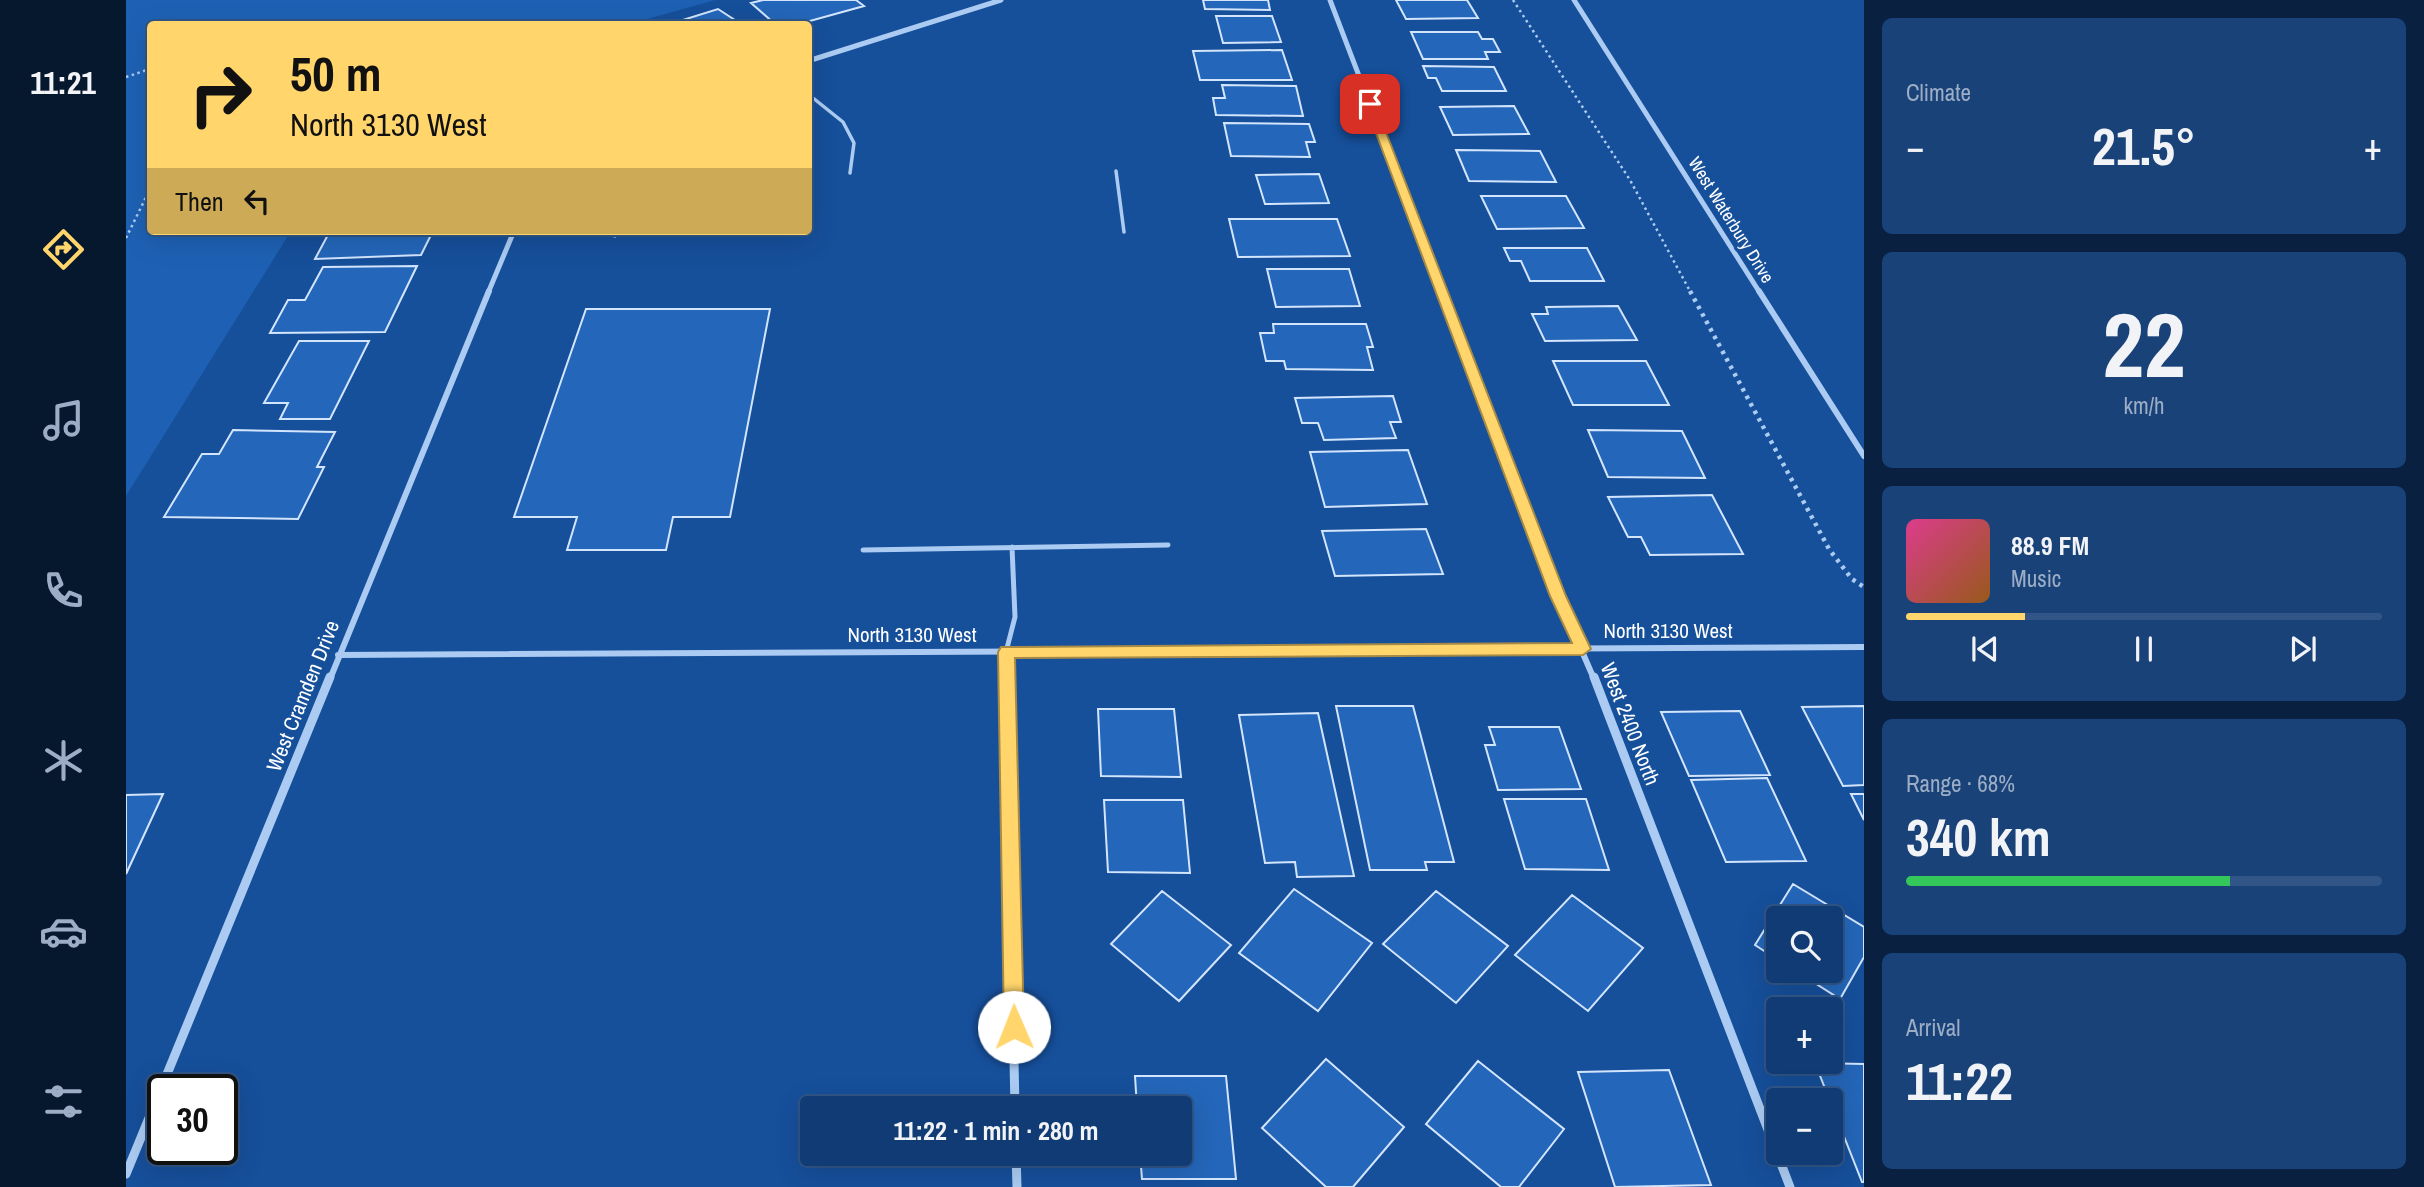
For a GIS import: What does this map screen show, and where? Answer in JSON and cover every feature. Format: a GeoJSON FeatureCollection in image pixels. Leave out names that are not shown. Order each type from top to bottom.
{"type":"FeatureCollection","features":[{"type":"Feature","properties":{"kind":"street"},"geometry":{"type":"LineString","coordinates":[[812,60],[1000,0]]}},
{"type":"Feature","properties":{"kind":"street","name":"West 2400 North"},"geometry":{"type":"LineString","coordinates":[[1330,0],[1558,596],[1583,649],[1790,1187]]}},
{"type":"Feature","properties":{"kind":"street","name":"West Waterbury Drive"},"geometry":{"type":"LineString","coordinates":[[1574,0],[1864,456]]}},
{"type":"Feature","properties":{"kind":"street","name":"West Cramden Drive"},"geometry":{"type":"LineString","coordinates":[[126,1174],[511,235]]}},
{"type":"Feature","properties":{"kind":"street","name":"North 3130 West"},"geometry":{"type":"LineString","coordinates":[[338,656],[1864,647]]}},
{"type":"Feature","properties":{"kind":"street"},"geometry":{"type":"LineString","coordinates":[[1006,652],[1015,1096]]}},
{"type":"Feature","properties":{"kind":"street"},"geometry":{"type":"LineString","coordinates":[[1016,1166],[1017,1187]]}},
{"type":"Feature","properties":{"kind":"lane"},"geometry":{"type":"LineString","coordinates":[[812,97],[843,122],[854,143],[850,173]]}},
{"type":"Feature","properties":{"kind":"lane"},"geometry":{"type":"LineString","coordinates":[[1116,171],[1124,232]]}},
{"type":"Feature","properties":{"kind":"lane"},"geometry":{"type":"LineString","coordinates":[[863,550],[1168,545]]}},
{"type":"Feature","properties":{"kind":"lane"},"geometry":{"type":"LineString","coordinates":[[1006,652],[1015,617],[1012,547]]}},
{"type":"Feature","properties":{"kind":"path"},"geometry":{"type":"LineString","coordinates":[[1513,0],[1630,180],[1829,550],[1852,579],[1864,587]]}},
{"type":"Feature","properties":{"kind":"path"},"geometry":{"type":"LineString","coordinates":[[126,77],[147,70]]}},
{"type":"Feature","properties":{"kind":"path"},"geometry":{"type":"LineString","coordinates":[[126,239],[147,195]]}},
{"type":"Feature","properties":{"kind":"shaded area"},"geometry":{"type":"Polygon","coordinates":[[[126,0],[715,0],[641,21],[147,21],[147,235],[289,235],[126,496],[126,0]]]}},
{"type":"Feature","properties":{"kind":"building"},"geometry":{"type":"Polygon","coordinates":[[[763,0],[856,0],[864,6],[810,21],[772,21],[751,3],[763,0]]]}},
{"type":"Feature","properties":{"kind":"building"},"geometry":{"type":"Polygon","coordinates":[[[1203,0],[1268,0],[1270,10],[1205,9],[1203,0]]]}},
{"type":"Feature","properties":{"kind":"building"},"geometry":{"type":"Polygon","coordinates":[[[1396,0],[1467,0],[1478,18],[1406,19],[1396,0]]]}},
{"type":"Feature","properties":{"kind":"building"},"geometry":{"type":"Polygon","coordinates":[[[718,9],[736,21],[680,21],[718,9]]]}},
{"type":"Feature","properties":{"kind":"building"},"geometry":{"type":"Polygon","coordinates":[[[1216,16],[1272,16],[1281,42],[1223,43],[1216,16]]]}},
{"type":"Feature","properties":{"kind":"building"},"geometry":{"type":"Polygon","coordinates":[[[1411,32],[1478,32],[1482,39],[1493,39],[1500,52],[1485,52],[1488,59],[1423,59],[1411,32]]]}},
{"type":"Feature","properties":{"kind":"building"},"geometry":{"type":"Polygon","coordinates":[[[1282,50],[1292,80],[1200,80],[1193,51],[1282,50]]]}},
{"type":"Feature","properties":{"kind":"building"},"geometry":{"type":"Polygon","coordinates":[[[1423,66],[1494,67],[1506,91],[1442,91],[1436,78],[1428,78],[1423,66]]]}},
{"type":"Feature","properties":{"kind":"building"},"geometry":{"type":"Polygon","coordinates":[[[1222,85],[1296,86],[1303,116],[1216,115],[1213,98],[1225,98],[1222,85]]]}},
{"type":"Feature","properties":{"kind":"building"},"geometry":{"type":"Polygon","coordinates":[[[1514,106],[1529,134],[1453,135],[1440,107],[1514,106]]]}},
{"type":"Feature","properties":{"kind":"building"},"geometry":{"type":"Polygon","coordinates":[[[1224,123],[1309,124],[1315,142],[1306,142],[1310,157],[1231,156],[1224,123]]]}},
{"type":"Feature","properties":{"kind":"building"},"geometry":{"type":"Polygon","coordinates":[[[1456,150],[1540,151],[1556,182],[1469,181],[1456,150]]]}},
{"type":"Feature","properties":{"kind":"building"},"geometry":{"type":"Polygon","coordinates":[[[1319,174],[1329,203],[1265,204],[1256,175],[1319,174]]]}},
{"type":"Feature","properties":{"kind":"building"},"geometry":{"type":"Polygon","coordinates":[[[1481,196],[1566,196],[1584,228],[1497,229],[1481,196]]]}},
{"type":"Feature","properties":{"kind":"building"},"geometry":{"type":"Polygon","coordinates":[[[1229,219],[1337,219],[1350,256],[1238,257],[1229,219]]]}},
{"type":"Feature","properties":{"kind":"building"},"geometry":{"type":"Polygon","coordinates":[[[328,235],[431,235],[421,255],[315,259],[328,235]]]}},
{"type":"Feature","properties":{"kind":"building"},"geometry":{"type":"Polygon","coordinates":[[[1504,248],[1587,248],[1604,281],[1530,281],[1521,261],[1510,261],[1504,248]]]}},
{"type":"Feature","properties":{"kind":"building"},"geometry":{"type":"Polygon","coordinates":[[[417,266],[385,332],[270,333],[288,300],[305,300],[323,267],[417,266]]]}},
{"type":"Feature","properties":{"kind":"building"},"geometry":{"type":"Polygon","coordinates":[[[1267,269],[1349,269],[1360,306],[1276,307],[1267,269]]]}},
{"type":"Feature","properties":{"kind":"building"},"geometry":{"type":"Polygon","coordinates":[[[1618,306],[1637,340],[1545,341],[1532,314],[1548,314],[1546,307],[1618,306]]]}},
{"type":"Feature","properties":{"kind":"building"},"geometry":{"type":"Polygon","coordinates":[[[586,309],[770,309],[730,517],[673,517],[666,550],[567,550],[577,517],[514,517],[586,309]]]}},
{"type":"Feature","properties":{"kind":"building"},"geometry":{"type":"Polygon","coordinates":[[[1273,324],[1366,324],[1373,347],[1367,347],[1373,370],[1286,369],[1284,361],[1266,361],[1260,333],[1274,333],[1273,324]]]}},
{"type":"Feature","properties":{"kind":"building"},"geometry":{"type":"Polygon","coordinates":[[[299,341],[369,341],[330,419],[280,419],[288,403],[264,403],[299,341]]]}},
{"type":"Feature","properties":{"kind":"building"},"geometry":{"type":"Polygon","coordinates":[[[1553,361],[1646,361],[1669,405],[1573,405],[1553,361]]]}},
{"type":"Feature","properties":{"kind":"building"},"geometry":{"type":"Polygon","coordinates":[[[1393,396],[1401,422],[1390,422],[1396,438],[1324,440],[1318,423],[1302,423],[1295,398],[1393,396]]]}},
{"type":"Feature","properties":{"kind":"building"},"geometry":{"type":"Polygon","coordinates":[[[233,430],[335,432],[317,467],[324,467],[298,519],[164,517],[202,454],[219,454],[233,430]]]}},
{"type":"Feature","properties":{"kind":"building"},"geometry":{"type":"Polygon","coordinates":[[[1588,430],[1682,431],[1705,478],[1608,477],[1588,430]]]}},
{"type":"Feature","properties":{"kind":"building"},"geometry":{"type":"Polygon","coordinates":[[[1408,450],[1427,504],[1325,507],[1310,452],[1408,450]]]}},
{"type":"Feature","properties":{"kind":"building"},"geometry":{"type":"Polygon","coordinates":[[[1712,495],[1743,554],[1650,555],[1641,537],[1628,537],[1608,497],[1712,495]]]}},
{"type":"Feature","properties":{"kind":"building"},"geometry":{"type":"Polygon","coordinates":[[[1426,529],[1443,574],[1335,576],[1322,531],[1426,529]]]}},
{"type":"Feature","properties":{"kind":"building"},"geometry":{"type":"Polygon","coordinates":[[[1336,706],[1413,706],[1454,862],[1425,862],[1427,870],[1370,870],[1336,706]]]}},
{"type":"Feature","properties":{"kind":"building"},"geometry":{"type":"Polygon","coordinates":[[[1864,706],[1864,785],[1843,786],[1802,707],[1864,706]]]}},
{"type":"Feature","properties":{"kind":"building"},"geometry":{"type":"Polygon","coordinates":[[[1098,709],[1174,709],[1181,777],[1101,776],[1098,709]]]}},
{"type":"Feature","properties":{"kind":"building"},"geometry":{"type":"Polygon","coordinates":[[[1740,711],[1770,775],[1689,776],[1661,712],[1740,711]]]}},
{"type":"Feature","properties":{"kind":"building"},"geometry":{"type":"Polygon","coordinates":[[[1318,713],[1354,876],[1297,877],[1295,862],[1265,863],[1239,715],[1318,713]]]}},
{"type":"Feature","properties":{"kind":"building"},"geometry":{"type":"Polygon","coordinates":[[[1489,727],[1559,727],[1581,789],[1498,790],[1485,745],[1495,745],[1489,727]]]}},
{"type":"Feature","properties":{"kind":"building"},"geometry":{"type":"Polygon","coordinates":[[[1767,778],[1806,861],[1726,862],[1691,780],[1767,778]]]}},
{"type":"Feature","properties":{"kind":"building"},"geometry":{"type":"Polygon","coordinates":[[[163,794],[126,874],[126,795],[163,794]]]}},
{"type":"Feature","properties":{"kind":"building"},"geometry":{"type":"Polygon","coordinates":[[[1851,794],[1864,794],[1864,820],[1851,794]]]}},
{"type":"Feature","properties":{"kind":"building"},"geometry":{"type":"Polygon","coordinates":[[[1504,799],[1586,799],[1609,870],[1525,869],[1504,799]]]}},
{"type":"Feature","properties":{"kind":"building"},"geometry":{"type":"Polygon","coordinates":[[[1104,800],[1183,800],[1190,873],[1108,872],[1104,800]]]}},
{"type":"Feature","properties":{"kind":"building"},"geometry":{"type":"Polygon","coordinates":[[[1793,884],[1829,906],[1779,906],[1793,884]]]}},
{"type":"Feature","properties":{"kind":"building"},"geometry":{"type":"Polygon","coordinates":[[[1294,889],[1372,943],[1318,1011],[1239,953],[1294,889]]]}},
{"type":"Feature","properties":{"kind":"building"},"geometry":{"type":"Polygon","coordinates":[[[1162,891],[1231,945],[1179,1001],[1111,944],[1162,891]]]}},
{"type":"Feature","properties":{"kind":"building"},"geometry":{"type":"Polygon","coordinates":[[[1436,891],[1508,946],[1456,1003],[1383,944],[1436,891]]]}},
{"type":"Feature","properties":{"kind":"building"},"geometry":{"type":"Polygon","coordinates":[[[1572,895],[1643,948],[1588,1011],[1515,955],[1572,895]]]}},
{"type":"Feature","properties":{"kind":"building"},"geometry":{"type":"Polygon","coordinates":[[[1843,914],[1864,927],[1864,957],[1841,997],[1815,983],[1843,983],[1843,914]]]}},
{"type":"Feature","properties":{"kind":"building"},"geometry":{"type":"Polygon","coordinates":[[[1766,927],[1766,952],[1755,945],[1766,927]]]}},
{"type":"Feature","properties":{"kind":"building"},"geometry":{"type":"Polygon","coordinates":[[[1326,1059],[1404,1127],[1353,1187],[1326,1187],[1262,1128],[1326,1059]]]}},
{"type":"Feature","properties":{"kind":"building"},"geometry":{"type":"Polygon","coordinates":[[[1478,1061],[1564,1129],[1519,1187],[1501,1187],[1426,1124],[1478,1061]]]}},
{"type":"Feature","properties":{"kind":"building"},"geometry":{"type":"Polygon","coordinates":[[[1843,1064],[1864,1064],[1864,1182],[1843,1134],[1843,1088],[1825,1088],[1819,1074],[1843,1074],[1843,1064]]]}},
{"type":"Feature","properties":{"kind":"building"},"geometry":{"type":"Polygon","coordinates":[[[1669,1070],[1711,1185],[1615,1187],[1578,1072],[1669,1070]]]}},
{"type":"Feature","properties":{"kind":"building"},"geometry":{"type":"Polygon","coordinates":[[[1135,1076],[1226,1076],[1236,1179],[1142,1179],[1141,1166],[1192,1166],[1192,1096],[1136,1096],[1135,1076]]]}},
{"type":"Feature","properties":{"kind":"route"},"geometry":{"type":"LineString","coordinates":[[1014,1027],[1006,652],[1583,649],[1558,596],[1370,104]]}}]}
